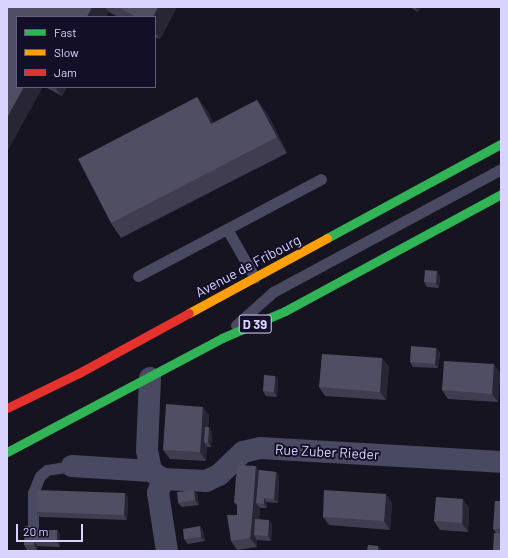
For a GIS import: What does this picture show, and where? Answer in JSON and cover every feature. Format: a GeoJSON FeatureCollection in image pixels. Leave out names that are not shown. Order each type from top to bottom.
{"type":"FeatureCollection","features":[{"type":"Feature","properties":{"kind":"main road","name":"Avenue de Fribourg"},"geometry":{"type":"LineString","coordinates":[[7,408],[79,372],[255,278],[501,144]]}},
{"type":"Feature","properties":{"kind":"main road","name":"D 39"},"geometry":{"type":"LineString","coordinates":[[7,452],[150,378],[222,338],[285,311],[501,194]]}},
{"type":"Feature","properties":{"kind":"street"},"geometry":{"type":"LineString","coordinates":[[150,378],[147,450],[157,475],[158,493],[167,551]]}},
{"type":"Feature","properties":{"kind":"street","name":"Rue Zuber Rieder"},"geometry":{"type":"LineString","coordinates":[[72,466],[206,481],[219,475],[243,452],[260,448],[501,462]]}},
{"type":"Feature","properties":{"kind":"lane"},"geometry":{"type":"LineString","coordinates":[[222,338],[273,292],[501,169]]}},
{"type":"Feature","properties":{"kind":"lane"},"geometry":{"type":"LineString","coordinates":[[138,276],[321,179]]}},
{"type":"Feature","properties":{"kind":"lane"},"geometry":{"type":"LineString","coordinates":[[227,229],[255,278]]}},
{"type":"Feature","properties":{"kind":"lane"},"geometry":{"type":"LineString","coordinates":[[33,527],[33,493],[40,476],[47,470],[72,466]]}},
{"type":"Feature","properties":{"kind":"building"},"geometry":{"type":"Polygon","coordinates":[[[7,7],[92,7],[88,16],[16,16],[16,88],[23,88],[7,118],[7,7]]]}},
{"type":"Feature","properties":{"kind":"building"},"geometry":{"type":"Polygon","coordinates":[[[118,7],[158,7],[154,16],[134,16],[118,7]]]}},
{"type":"Feature","properties":{"kind":"building"},"geometry":{"type":"Polygon","coordinates":[[[197,97],[211,124],[257,100],[277,137],[111,223],[78,159],[197,97]]]}},
{"type":"Feature","properties":{"kind":"building"},"geometry":{"type":"Polygon","coordinates":[[[425,270],[437,271],[436,283],[424,282],[425,270]]]}},
{"type":"Feature","properties":{"kind":"building"},"geometry":{"type":"Polygon","coordinates":[[[411,346],[436,348],[435,364],[410,362],[411,346]]]}},
{"type":"Feature","properties":{"kind":"building"},"geometry":{"type":"Polygon","coordinates":[[[322,354],[382,358],[380,392],[319,387],[322,354]]]}},
{"type":"Feature","properties":{"kind":"building"},"geometry":{"type":"Polygon","coordinates":[[[444,361],[494,364],[492,394],[442,390],[444,361]]]}},
{"type":"Feature","properties":{"kind":"building"},"geometry":{"type":"Polygon","coordinates":[[[264,375],[275,376],[274,392],[263,391],[264,375]]]}},
{"type":"Feature","properties":{"kind":"building"},"geometry":{"type":"Polygon","coordinates":[[[166,404],[203,407],[200,452],[163,450],[166,404]]]}},
{"type":"Feature","properties":{"kind":"building"},"geometry":{"type":"Polygon","coordinates":[[[205,427],[209,427],[208,442],[204,442],[205,427]]]}},
{"type":"Feature","properties":{"kind":"building"},"geometry":{"type":"Polygon","coordinates":[[[237,465],[256,466],[251,531],[250,538],[231,541],[227,515],[237,515],[237,504],[234,502],[237,465]]]}},
{"type":"Feature","properties":{"kind":"building"},"geometry":{"type":"Polygon","coordinates":[[[259,470],[276,472],[274,499],[264,498],[264,504],[256,503],[259,470]]]}},
{"type":"Feature","properties":{"kind":"building"},"geometry":{"type":"Polygon","coordinates":[[[37,490],[125,493],[124,515],[37,512],[37,490]]]}},
{"type":"Feature","properties":{"kind":"building"},"geometry":{"type":"Polygon","coordinates":[[[194,490],[195,500],[178,503],[177,492],[194,490]]]}},
{"type":"Feature","properties":{"kind":"building"},"geometry":{"type":"Polygon","coordinates":[[[324,490],[386,494],[384,521],[323,517],[324,490]]]}},
{"type":"Feature","properties":{"kind":"building"},"geometry":{"type":"Polygon","coordinates":[[[436,497],[463,499],[462,523],[434,521],[436,497]]]}},
{"type":"Feature","properties":{"kind":"building"},"geometry":{"type":"Polygon","coordinates":[[[495,501],[501,501],[501,529],[493,529],[495,501]]]}},
{"type":"Feature","properties":{"kind":"building"},"geometry":{"type":"Polygon","coordinates":[[[255,519],[269,520],[268,536],[254,535],[255,519]]]}},
{"type":"Feature","properties":{"kind":"building"},"geometry":{"type":"Polygon","coordinates":[[[25,526],[35,526],[35,530],[57,530],[57,542],[34,541],[34,545],[24,545],[25,526]]]}},
{"type":"Feature","properties":{"kind":"building"},"geometry":{"type":"Polygon","coordinates":[[[200,526],[201,537],[184,539],[183,529],[200,526]]]}},
{"type":"Feature","properties":{"kind":"building"},"geometry":{"type":"Polygon","coordinates":[[[494,533],[501,533],[501,551],[493,551],[494,533]]]}},
{"type":"Feature","properties":{"kind":"building"},"geometry":{"type":"Polygon","coordinates":[[[368,545],[378,546],[378,551],[367,551],[368,545]]]}},
{"type":"Feature","properties":{"kind":"traffic: fast"},"geometry":{"type":"LineString","coordinates":[[327,238],[501,144]]}},
{"type":"Feature","properties":{"kind":"traffic: fast"},"geometry":{"type":"LineString","coordinates":[[7,452],[222,338],[285,311],[501,194]]}},
{"type":"Feature","properties":{"kind":"traffic: slow"},"geometry":{"type":"LineString","coordinates":[[189,313],[327,238]]}},
{"type":"Feature","properties":{"kind":"traffic: jam"},"geometry":{"type":"LineString","coordinates":[[7,408],[79,373],[189,313]]}}]}
